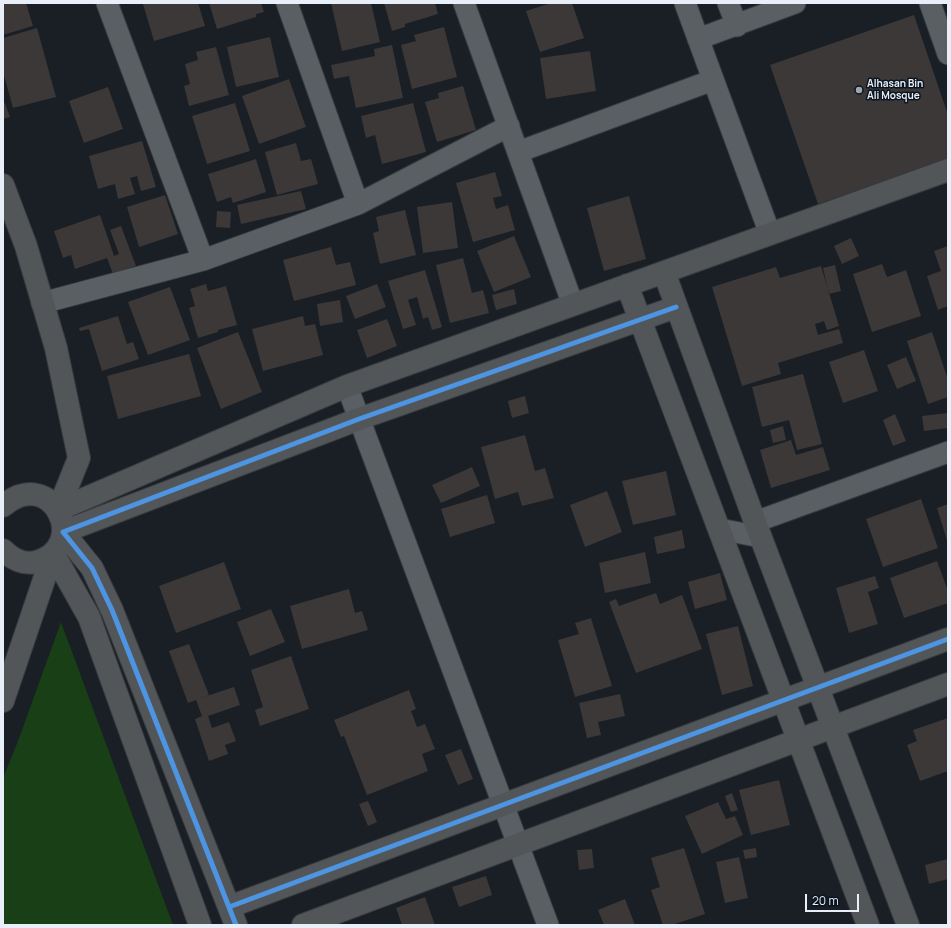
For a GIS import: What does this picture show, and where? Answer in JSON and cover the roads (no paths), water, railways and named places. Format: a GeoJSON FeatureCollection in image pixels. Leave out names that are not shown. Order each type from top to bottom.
{"type":"FeatureCollection","features":[{"type":"Feature","properties":{"kind":"street"},"geometry":{"type":"LineString","coordinates":[[107,3],[203,260]]}},
{"type":"Feature","properties":{"kind":"street"},"geometry":{"type":"LineString","coordinates":[[287,3],[358,204]]}},
{"type":"Feature","properties":{"kind":"street"},"geometry":{"type":"LineString","coordinates":[[464,3],[573,305]]}},
{"type":"Feature","properties":{"kind":"street"},"geometry":{"type":"LineString","coordinates":[[685,3],[770,234]]}},
{"type":"Feature","properties":{"kind":"street"},"geometry":{"type":"LineString","coordinates":[[728,3],[737,26]]}},
{"type":"Feature","properties":{"kind":"street"},"geometry":{"type":"LineString","coordinates":[[698,39],[737,26],[795,3]]}},
{"type":"Feature","properties":{"kind":"street"},"geometry":{"type":"LineString","coordinates":[[930,3],[948,54]]}},
{"type":"Feature","properties":{"kind":"street"},"geometry":{"type":"LineString","coordinates":[[518,152],[713,80]]}},
{"type":"Feature","properties":{"kind":"street"},"geometry":{"type":"LineString","coordinates":[[42,303],[203,260],[358,204],[509,126]]}},
{"type":"Feature","properties":{"kind":"street"},"geometry":{"type":"LineString","coordinates":[[58,510],[347,386],[948,170]]}},
{"type":"Feature","properties":{"kind":"street"},"geometry":{"type":"LineString","coordinates":[[3,185],[26,246],[56,348],[79,458],[58,510]]}},
{"type":"Feature","properties":{"kind":"street"},"geometry":{"type":"LineString","coordinates":[[664,272],[758,530],[908,925]]}},
{"type":"Feature","properties":{"kind":"street"},"geometry":{"type":"LineString","coordinates":[[627,285],[868,925]]}},
{"type":"Feature","properties":{"kind":"street"},"geometry":{"type":"LineString","coordinates":[[63,532],[359,419],[676,307]]}},
{"type":"Feature","properties":{"kind":"street"},"geometry":{"type":"LineString","coordinates":[[347,386],[548,925]]}},
{"type":"Feature","properties":{"kind":"street"},"geometry":{"type":"LineString","coordinates":[[719,529],[758,530],[948,452]]}},
{"type":"Feature","properties":{"kind":"street"},"geometry":{"type":"LineString","coordinates":[[3,506],[11,499],[20,495],[31,494],[42,496],[51,502],[58,510],[62,520],[63,532],[60,543],[53,553],[3,701]]}},
{"type":"Feature","properties":{"kind":"street"},"geometry":{"type":"LineString","coordinates":[[63,532],[92,568],[112,610],[232,916],[502,805],[948,639]]}},
{"type":"Feature","properties":{"kind":"street"},"geometry":{"type":"LineString","coordinates":[[3,550],[10,557],[21,562],[32,563],[44,560],[53,553]]}},
{"type":"Feature","properties":{"kind":"street"},"geometry":{"type":"LineString","coordinates":[[53,553],[89,618],[200,925]]}},
{"type":"Feature","properties":{"kind":"street"},"geometry":{"type":"LineString","coordinates":[[303,925],[948,684]]}},
{"type":"Feature","properties":{"kind":"place","name":"Alhasan Bin Ali Mosque"},"geometry":{"type":"Point","coordinates":[859,90]}}]}
